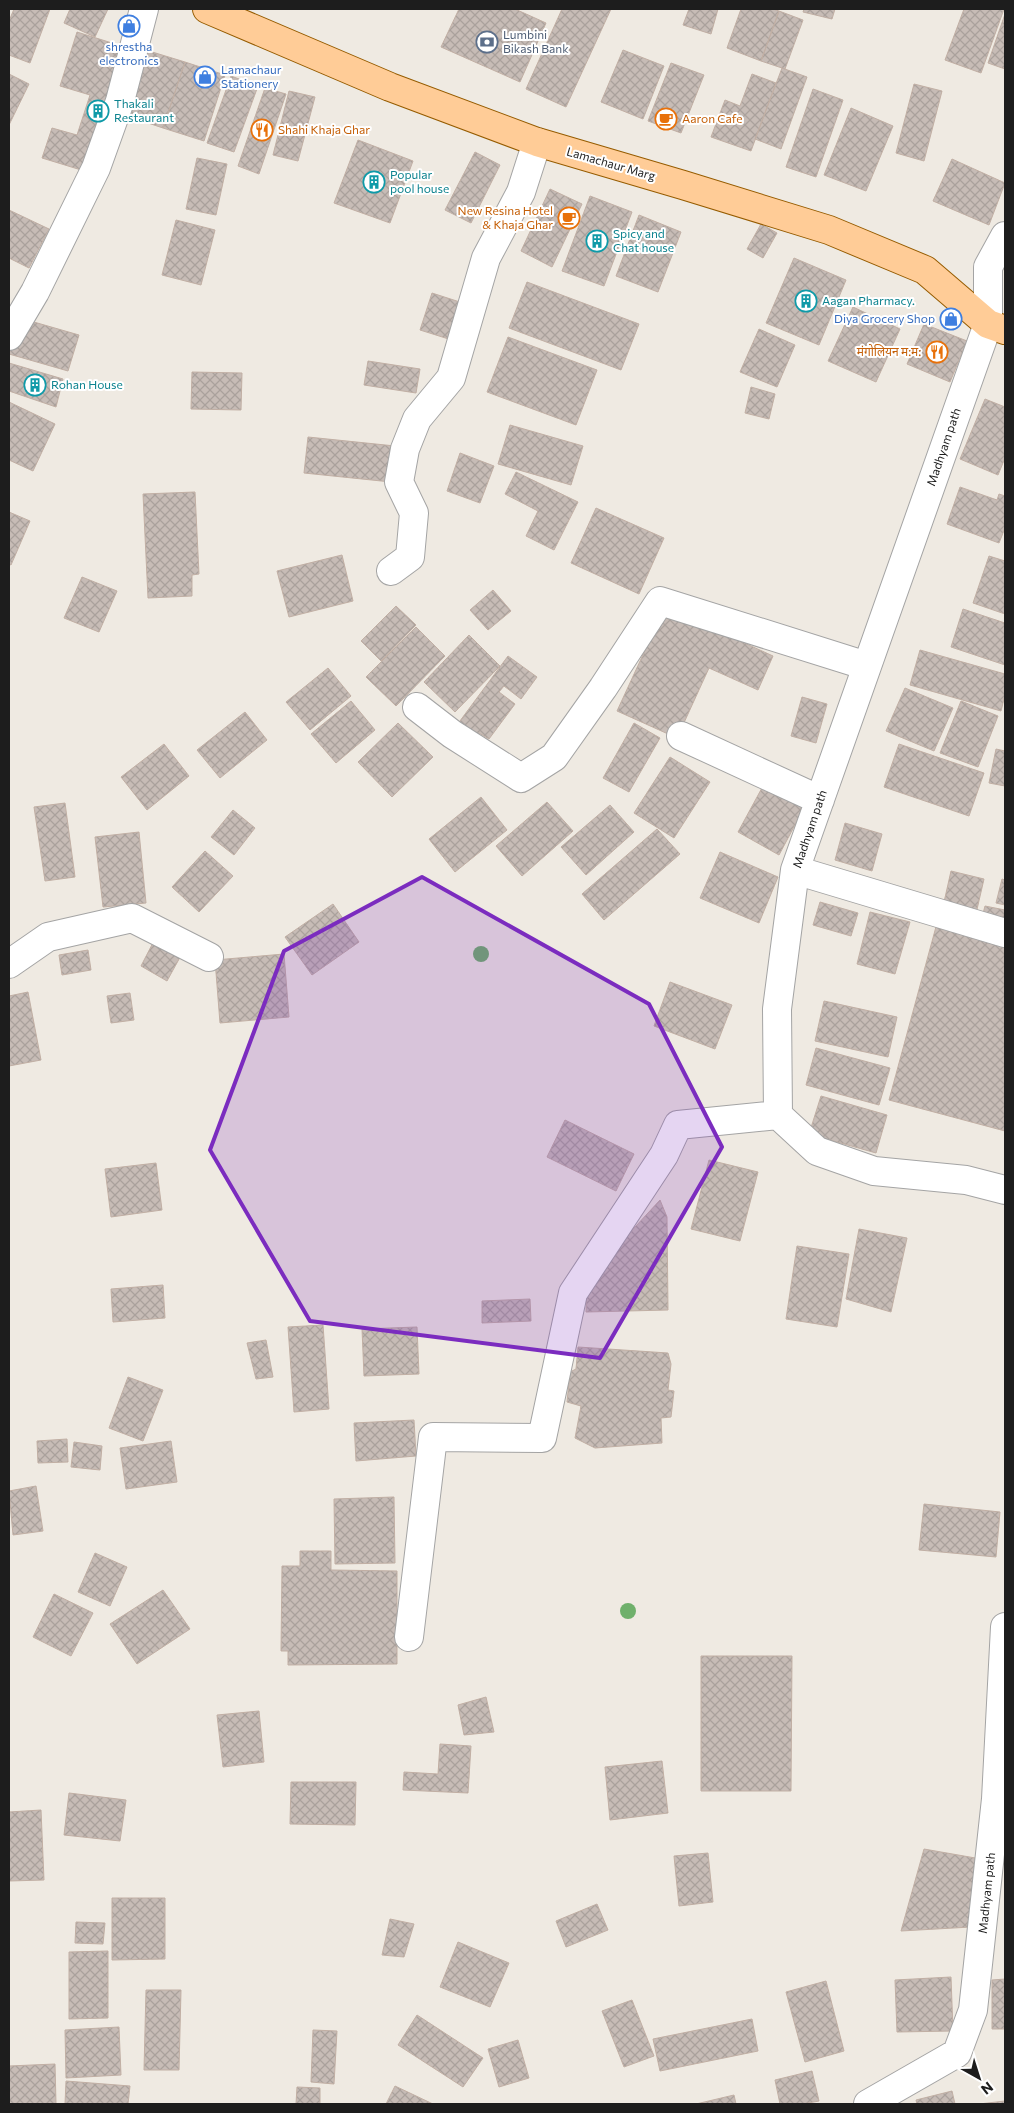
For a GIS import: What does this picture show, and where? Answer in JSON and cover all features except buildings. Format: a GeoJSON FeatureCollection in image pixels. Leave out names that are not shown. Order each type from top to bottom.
{"type":"FeatureCollection","features":[{"type":"Feature","properties":{"kind":"main road","name":"Lamachaur Marg"},"geometry":{"type":"LineString","coordinates":[[206,9],[390,87],[537,142],[692,187],[829,230],[925,270],[997,327]]}},
{"type":"Feature","properties":{"kind":"street"},"geometry":{"type":"LineString","coordinates":[[9,336],[35,292],[96,168],[120,101],[144,9]]}},
{"type":"Feature","properties":{"kind":"street"},"geometry":{"type":"LineString","coordinates":[[391,571],[410,557],[414,512],[399,482],[405,449],[417,419],[451,378],[486,258],[521,192],[537,142]]}},
{"type":"Feature","properties":{"kind":"street","name":"Madhyam path"},"geometry":{"type":"LineString","coordinates":[[778,1115],[777,1009],[795,870],[867,666],[997,327],[988,267],[1005,236]]}},
{"type":"Feature","properties":{"kind":"street"},"geometry":{"type":"LineString","coordinates":[[417,707],[452,734],[521,778],[554,757],[603,688],[660,601],[867,666]]}},
{"type":"Feature","properties":{"kind":"street"},"geometry":{"type":"LineString","coordinates":[[681,736],[820,800]]}},
{"type":"Feature","properties":{"kind":"street"},"geometry":{"type":"LineString","coordinates":[[795,870],[1005,934]]}},
{"type":"Feature","properties":{"kind":"street"},"geometry":{"type":"LineString","coordinates":[[9,964],[48,937],[132,918],[209,957]]}},
{"type":"Feature","properties":{"kind":"street"},"geometry":{"type":"LineString","coordinates":[[409,1638],[433,1437],[542,1438],[573,1294],[664,1156],[678,1125],[778,1115],[817,1151],[874,1171],[966,1180],[1005,1190]]}},
{"type":"Feature","properties":{"kind":"street","name":"Madhyam path"},"geometry":{"type":"LineString","coordinates":[[868,2104],[957,2053],[973,2010],[996,1799],[1005,1627]]}},
{"type":"Feature","properties":{"kind":"highlighted area"},"geometry":{"type":"Polygon","coordinates":[[[422,877],[649,1004],[722,1147],[600,1358],[310,1321],[210,1150],[284,951],[422,877]]]}},
{"type":"Feature","properties":{"kind":"place","name":"shrestha electronics"},"geometry":{"type":"Point","coordinates":[129,26]}},
{"type":"Feature","properties":{"kind":"place","name":"Lumbini Bikash Bank"},"geometry":{"type":"Point","coordinates":[487,42]}},
{"type":"Feature","properties":{"kind":"place","name":"Lamachaur Stationery"},"geometry":{"type":"Point","coordinates":[205,77]}},
{"type":"Feature","properties":{"kind":"place","name":"Thakali Restaurant"},"geometry":{"type":"Point","coordinates":[98,111]}},
{"type":"Feature","properties":{"kind":"place","name":"Aaron Cafe"},"geometry":{"type":"Point","coordinates":[666,119]}},
{"type":"Feature","properties":{"kind":"place","name":"Shahi Khaja Ghar"},"geometry":{"type":"Point","coordinates":[262,130]}},
{"type":"Feature","properties":{"kind":"place","name":"Popular pool house"},"geometry":{"type":"Point","coordinates":[374,182]}},
{"type":"Feature","properties":{"kind":"place","name":"New Resina Hotel & Khaja Ghar"},"geometry":{"type":"Point","coordinates":[569,218]}},
{"type":"Feature","properties":{"kind":"place","name":"Spicy and Chat house"},"geometry":{"type":"Point","coordinates":[597,241]}},
{"type":"Feature","properties":{"kind":"place","name":"Aagan Pharmacy."},"geometry":{"type":"Point","coordinates":[806,301]}},
{"type":"Feature","properties":{"kind":"place","name":"Diya Grocery Shop"},"geometry":{"type":"Point","coordinates":[951,319]}},
{"type":"Feature","properties":{"kind":"place","name":"मंगोलियन म:म:"},"geometry":{"type":"Point","coordinates":[937,352]}},
{"type":"Feature","properties":{"kind":"place","name":"Rohan House"},"geometry":{"type":"Point","coordinates":[35,385]}}]}
